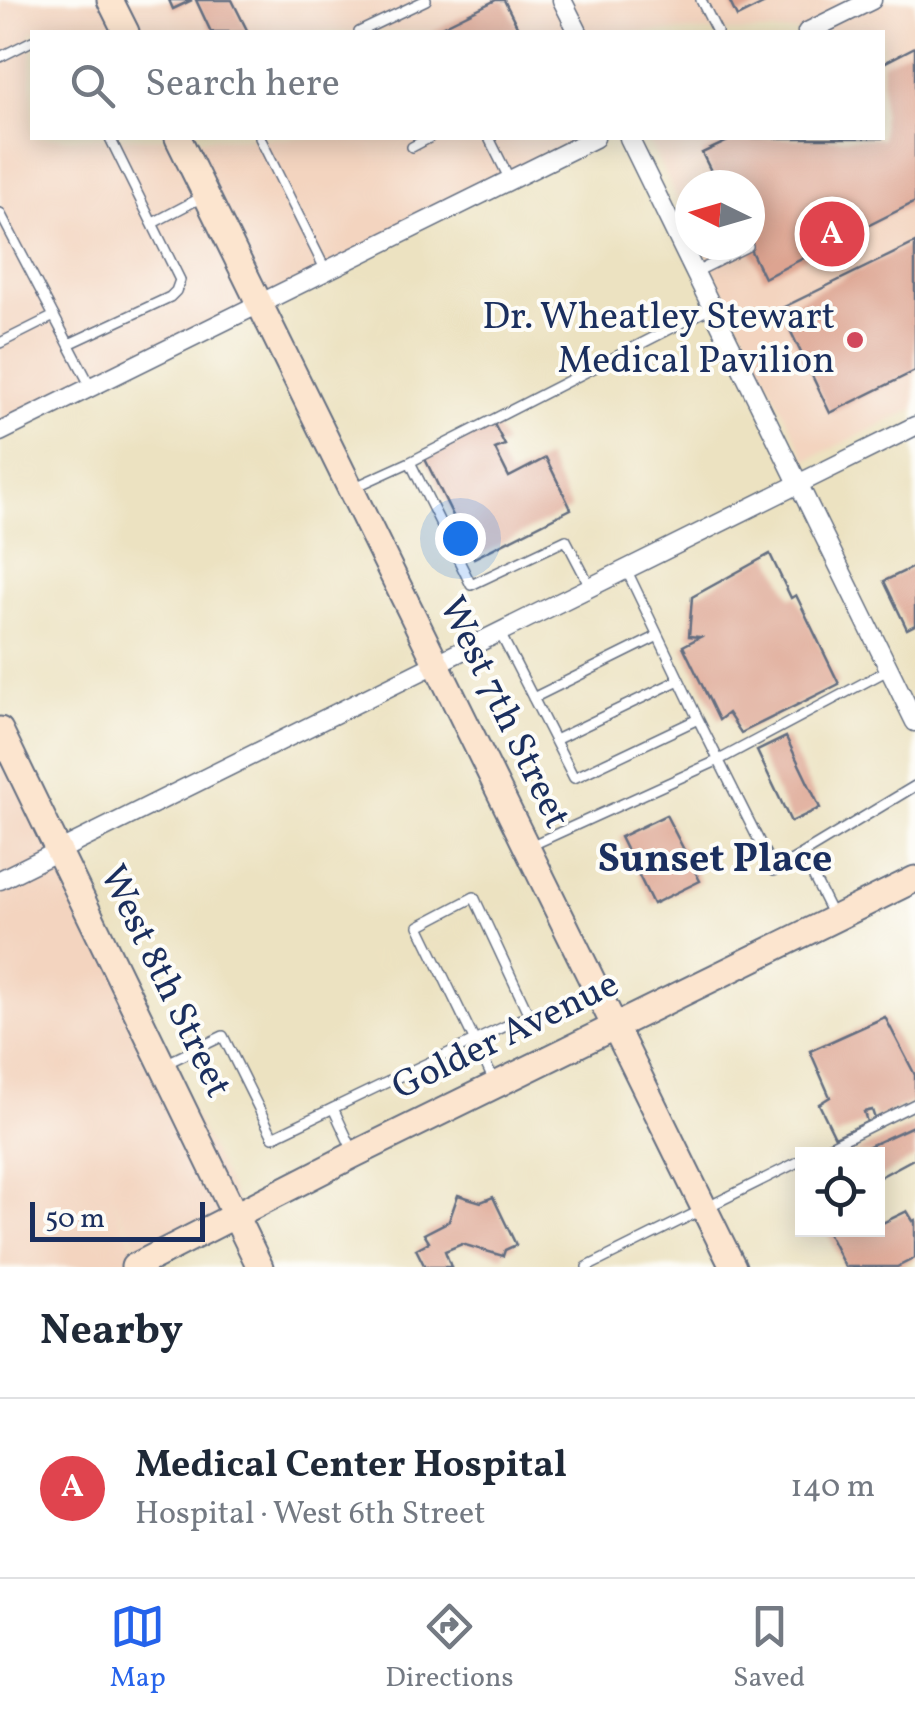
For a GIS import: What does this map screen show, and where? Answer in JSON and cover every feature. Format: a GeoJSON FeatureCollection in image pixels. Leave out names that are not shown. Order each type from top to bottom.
{"type":"FeatureCollection","features":[{"type":"Feature","properties":{"kind":"main road"},"geometry":{"type":"LineString","coordinates":[[110,0],[125,30]]}},
{"type":"Feature","properties":{"kind":"main road","name":"West 7th Street"},"geometry":{"type":"LineString","coordinates":[[179,140],[734,1267]]}},
{"type":"Feature","properties":{"kind":"main road","name":"West 8th Street"},"geometry":{"type":"LineString","coordinates":[[0,730],[260,1267]]}},
{"type":"Feature","properties":{"kind":"main road","name":"Golder Avenue"},"geometry":{"type":"LineString","coordinates":[[134,1267],[354,1154],[915,879]]}},
{"type":"Feature","properties":{"kind":"street"},"geometry":{"type":"LineString","coordinates":[[562,0],[577,30]]}},
{"type":"Feature","properties":{"kind":"street"},"geometry":{"type":"LineString","coordinates":[[811,30],[872,0]]}},
{"type":"Feature","properties":{"kind":"street"},"geometry":{"type":"LineString","coordinates":[[0,432],[591,140]]}},
{"type":"Feature","properties":{"kind":"street"},"geometry":{"type":"LineString","coordinates":[[630,140],[915,722]]}},
{"type":"Feature","properties":{"kind":"street"},"geometry":{"type":"LineString","coordinates":[[0,880],[915,426]]}},
{"type":"Feature","properties":{"kind":"lane"},"geometry":{"type":"LineString","coordinates":[[363,30],[426,0]]}},
{"type":"Feature","properties":{"kind":"lane"},"geometry":{"type":"LineString","coordinates":[[701,0],[716,30]]}},
{"type":"Feature","properties":{"kind":"lane"},"geometry":{"type":"LineString","coordinates":[[0,57],[30,42]]}},
{"type":"Feature","properties":{"kind":"lane"},"geometry":{"type":"LineString","coordinates":[[69,344],[170,297],[180,280],[111,140]]}},
{"type":"Feature","properties":{"kind":"lane"},"geometry":{"type":"LineString","coordinates":[[261,140],[326,271]]}},
{"type":"Feature","properties":{"kind":"lane"},"geometry":{"type":"LineString","coordinates":[[412,146],[425,140]]}},
{"type":"Feature","properties":{"kind":"lane"},"geometry":{"type":"LineString","coordinates":[[489,140],[510,180]]}},
{"type":"Feature","properties":{"kind":"lane"},"geometry":{"type":"LineString","coordinates":[[153,223],[206,195]]}},
{"type":"Feature","properties":{"kind":"lane"},"geometry":{"type":"LineString","coordinates":[[0,212],[91,388]]}},
{"type":"Feature","properties":{"kind":"lane"},"geometry":{"type":"LineString","coordinates":[[696,272],[720,260]]}},
{"type":"Feature","properties":{"kind":"lane"},"geometry":{"type":"LineString","coordinates":[[353,488],[713,307]]}},
{"type":"Feature","properties":{"kind":"lane"},"geometry":{"type":"LineString","coordinates":[[0,343],[54,316]]}},
{"type":"Feature","properties":{"kind":"lane"},"geometry":{"type":"LineString","coordinates":[[410,462],[471,585],[566,540],[590,586]]}},
{"type":"Feature","properties":{"kind":"lane"},"geometry":{"type":"LineString","coordinates":[[626,568],[774,871],[915,786]]}},
{"type":"Feature","properties":{"kind":"lane"},"geometry":{"type":"LineString","coordinates":[[499,631],[574,778],[698,719]]}},
{"type":"Feature","properties":{"kind":"lane"},"geometry":{"type":"LineString","coordinates":[[533,698],[658,636]]}},
{"type":"Feature","properties":{"kind":"lane"},"geometry":{"type":"LineString","coordinates":[[527,847],[719,760],[890,670]]}},
{"type":"Feature","properties":{"kind":"lane"},"geometry":{"type":"LineString","coordinates":[[555,740],[679,680]]}},
{"type":"Feature","properties":{"kind":"lane"},"geometry":{"type":"LineString","coordinates":[[802,854],[835,918]]}},
{"type":"Feature","properties":{"kind":"lane"},"geometry":{"type":"LineString","coordinates":[[163,1065],[223,1036],[273,1137],[332,1108],[474,1041],[529,1015],[474,898],[419,926],[474,1041],[496,1084]]}},
{"type":"Feature","properties":{"kind":"lane"},"geometry":{"type":"LineString","coordinates":[[828,1147],[915,1104]]}},
{"type":"Feature","properties":{"kind":"lane"},"geometry":{"type":"LineString","coordinates":[[332,1108],[354,1154]]}},
{"type":"Feature","properties":{"kind":"lane"},"geometry":{"type":"LineString","coordinates":[[587,1267],[795,1164]]}},
{"type":"Feature","properties":{"kind":"shaded area"},"geometry":{"type":"Polygon","coordinates":[[[0,0],[915,0],[915,409],[807,460],[708,260],[765,260],[765,170],[675,170],[675,194],[648,140],[885,140],[885,30],[30,30],[30,140],[591,140],[0,433],[0,0]]]}},
{"type":"Feature","properties":{"kind":"shaded area"},"geometry":{"type":"Polygon","coordinates":[[[0,720],[241,1211],[144,1259],[108,1191],[141,1260],[127,1267],[0,1267],[0,720]]]}},
{"type":"Feature","properties":{"kind":"building"},"geometry":{"type":"Polygon","coordinates":[[[169,0],[192,0],[173,9],[169,0]]]}},
{"type":"Feature","properties":{"kind":"building"},"geometry":{"type":"Polygon","coordinates":[[[196,0],[232,0],[247,30],[210,30],[196,0]]]}},
{"type":"Feature","properties":{"kind":"building"},"geometry":{"type":"Polygon","coordinates":[[[496,0],[504,0],[519,30],[435,30],[496,0]]]}},
{"type":"Feature","properties":{"kind":"building"},"geometry":{"type":"Polygon","coordinates":[[[729,0],[771,0],[737,17],[729,0]]]}},
{"type":"Feature","properties":{"kind":"building"},"geometry":{"type":"Polygon","coordinates":[[[915,47],[915,202],[764,278],[755,260],[765,260],[765,170],[710,170],[702,153],[730,140],[885,140],[885,62],[915,47]]]}},
{"type":"Feature","properties":{"kind":"building","name":"Dr. Wheatley Stewart Medical Pavilion"},"geometry":{"type":"Polygon","coordinates":[[[915,243],[915,371],[830,413],[780,309],[915,243]]]}},
{"type":"Feature","properties":{"kind":"building"},"geometry":{"type":"Polygon","coordinates":[[[494,424],[505,445],[495,449],[509,477],[546,458],[571,509],[474,558],[425,459],[494,424]]]}},
{"type":"Feature","properties":{"kind":"building"},"geometry":{"type":"Polygon","coordinates":[[[770,554],[791,598],[796,595],[839,684],[741,733],[728,713],[719,720],[683,646],[700,637],[689,636],[692,597],[770,554]]]}},
{"type":"Feature","properties":{"kind":"building"},"geometry":{"type":"Polygon","coordinates":[[[915,566],[915,625],[907,629],[884,581],[915,566]]]}},
{"type":"Feature","properties":{"kind":"building"},"geometry":{"type":"Polygon","coordinates":[[[786,737],[820,808],[791,822],[757,751],[786,737]]]}},
{"type":"Feature","properties":{"kind":"building"},"geometry":{"type":"Polygon","coordinates":[[[666,815],[700,881],[653,904],[620,837],[666,815]]]}},
{"type":"Feature","properties":{"kind":"building"},"geometry":{"type":"Polygon","coordinates":[[[885,1017],[915,1075],[915,1101],[875,1119],[872,1110],[864,1112],[867,1122],[835,1137],[819,1104],[830,1097],[810,1051],[885,1017]]]}},
{"type":"Feature","properties":{"kind":"building"},"geometry":{"type":"Polygon","coordinates":[[[915,1125],[915,1158],[885,1174],[885,1147],[867,1147],[915,1125]]]}},
{"type":"Feature","properties":{"kind":"building"},"geometry":{"type":"Polygon","coordinates":[[[458,1195],[481,1202],[493,1197],[516,1245],[505,1250],[503,1256],[462,1244],[445,1251],[451,1267],[425,1267],[416,1249],[429,1242],[424,1234],[449,1221],[458,1195]]]}},
{"type":"Feature","properties":{"kind":"building"},"geometry":{"type":"Polygon","coordinates":[[[907,1211],[915,1220],[915,1258],[897,1267],[845,1267],[830,1237],[885,1237],[885,1222],[907,1211]]]}},
{"type":"Feature","properties":{"kind":"place","name":"Medical Center Hospital"},"geometry":{"type":"Point","coordinates":[832,234]}},
{"type":"Feature","properties":{"kind":"place","name":"Dr. Wheatley Stewart Medical Pavilion"},"geometry":{"type":"Point","coordinates":[855,340]}},
{"type":"Feature","properties":{"kind":"district","name":"Sunset Place"},"geometry":{"type":"Point","coordinates":[715,861]}}]}
